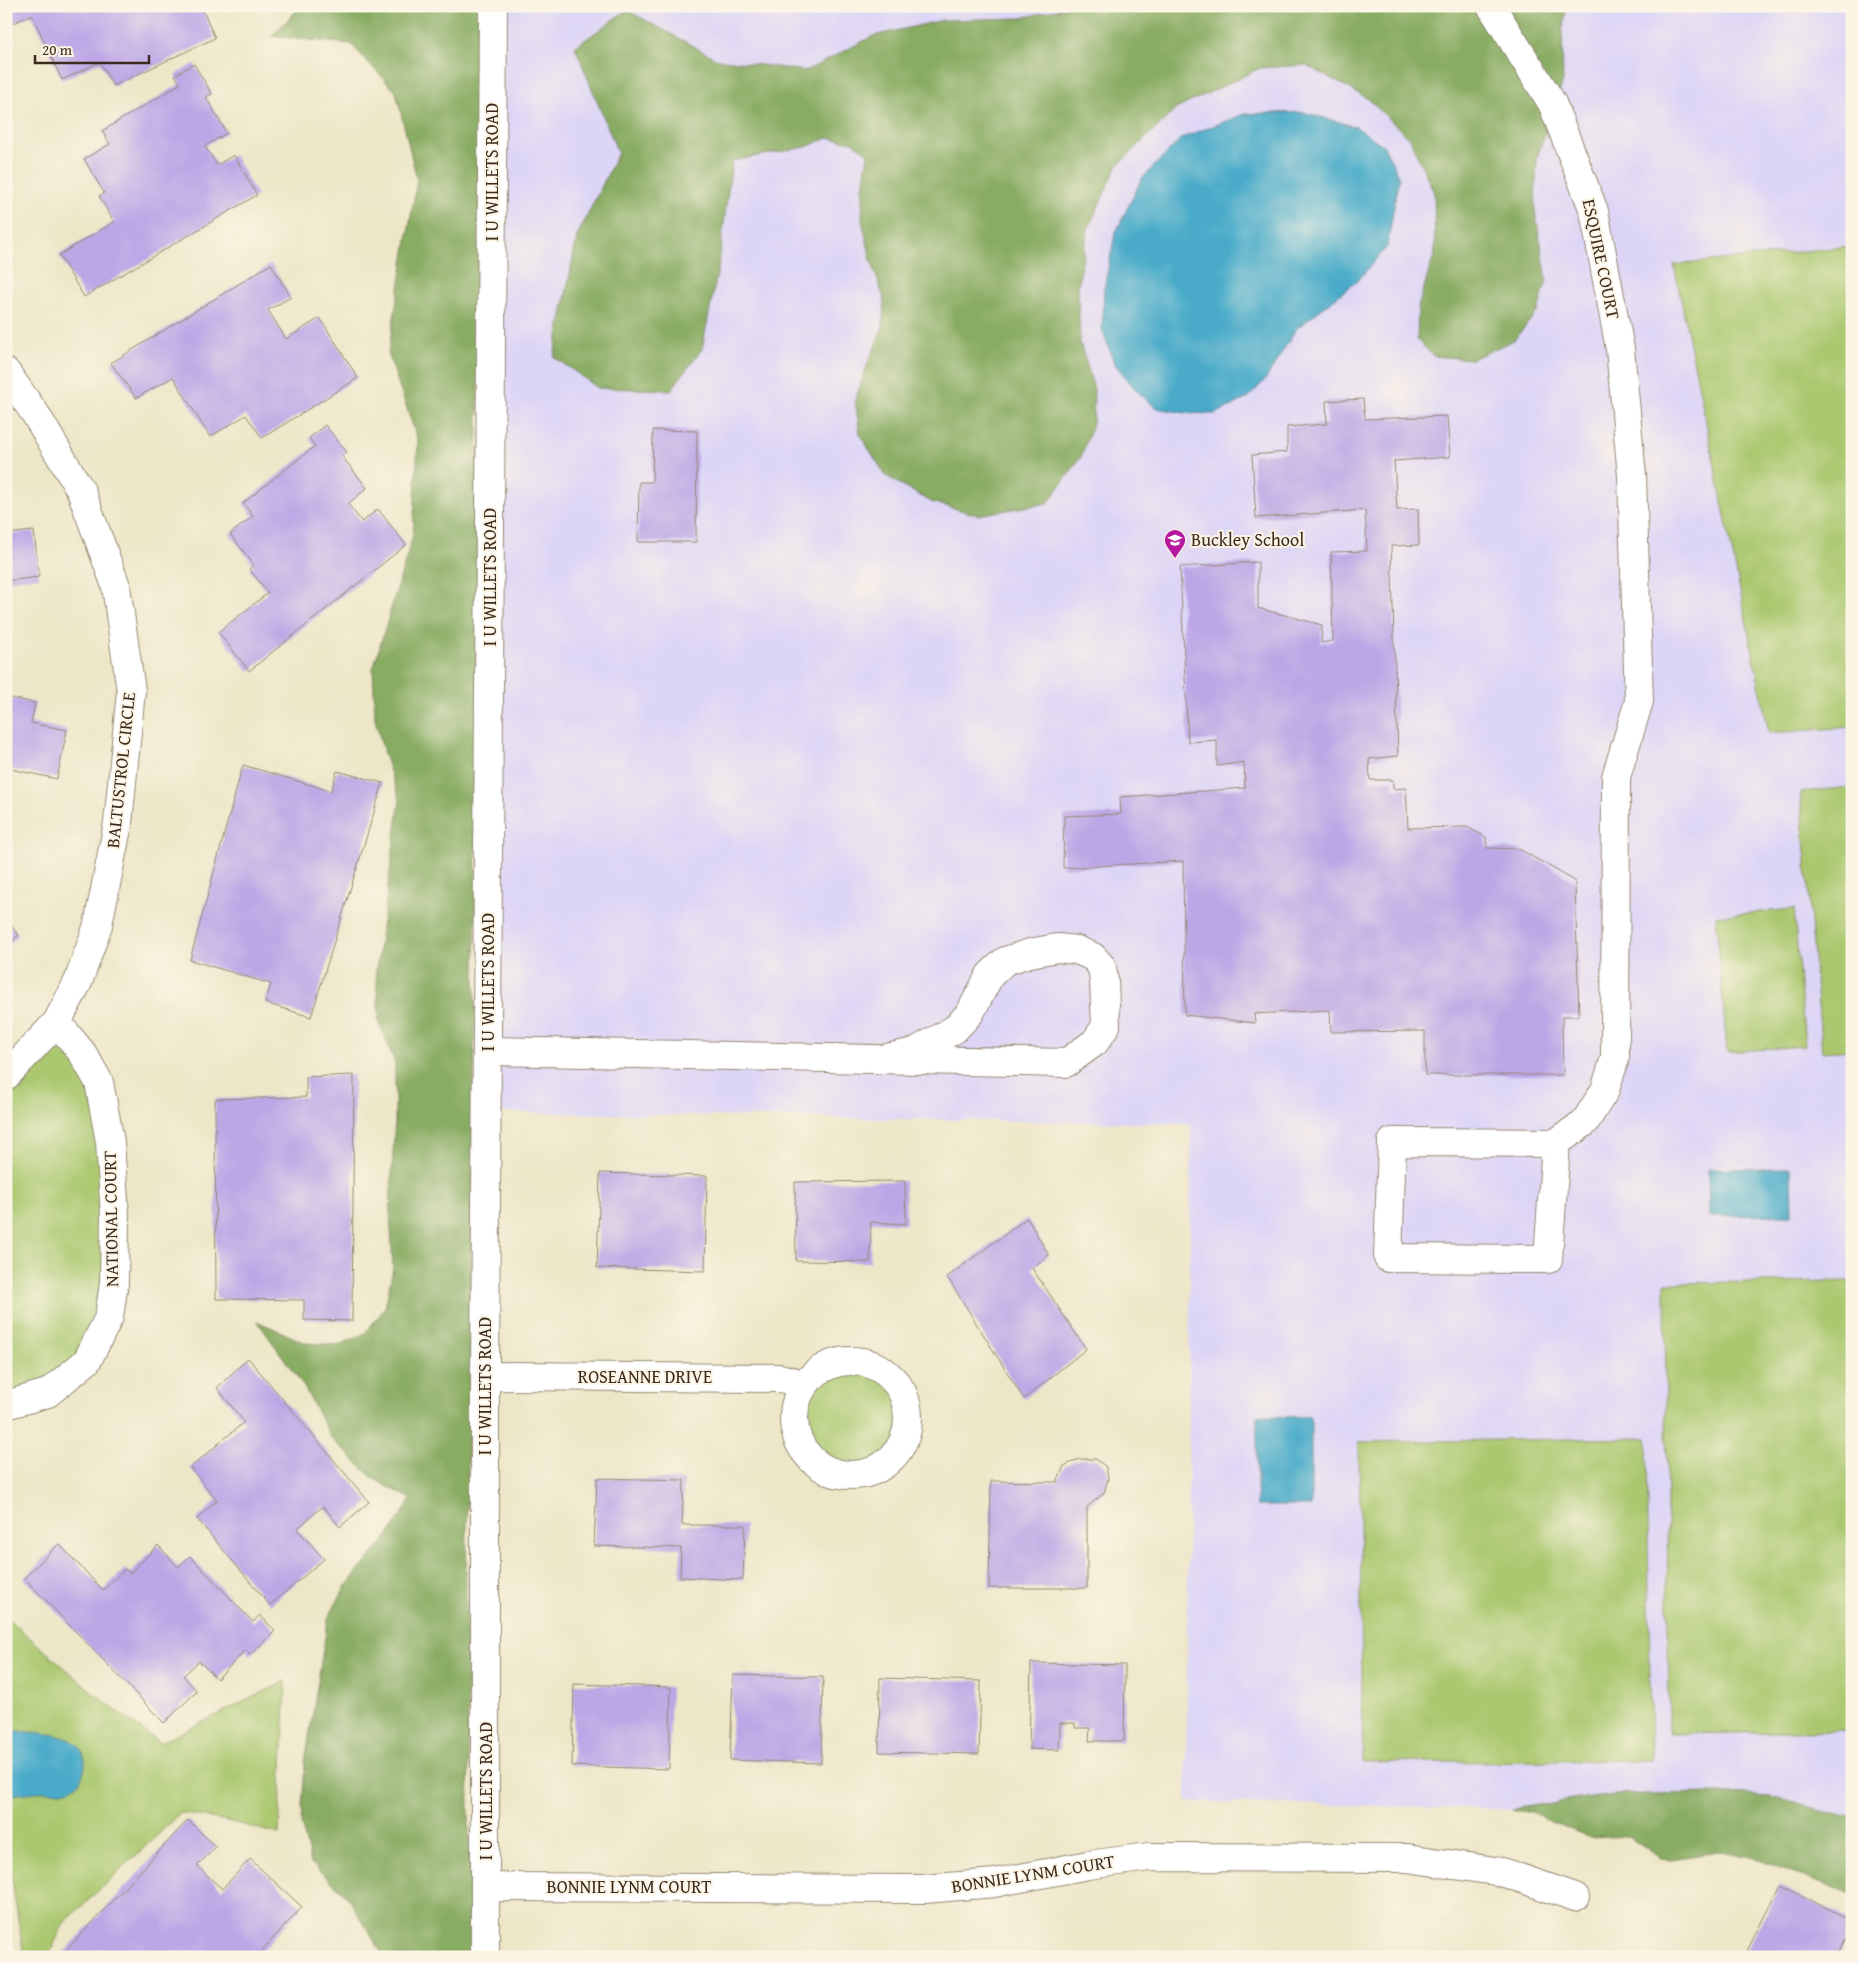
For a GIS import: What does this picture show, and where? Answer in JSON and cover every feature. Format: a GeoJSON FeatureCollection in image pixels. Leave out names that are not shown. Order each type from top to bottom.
{"type":"FeatureCollection","features":[{"type":"Feature","properties":{"kind":"street","name":"I U WILLETS ROAD"},"geometry":{"type":"LineString","coordinates":[[486,1957],[485,1376],[493,6]]}},
{"type":"Feature","properties":{"kind":"street","name":"ESQUIRE COURT"},"geometry":{"type":"LineString","coordinates":[[1491,6],[1552,103],[1594,211],[1620,349],[1632,476],[1639,701],[1616,777],[1615,1058],[1605,1090],[1585,1122],[1556,1143]]}},
{"type":"Feature","properties":{"kind":"street","name":"BALTUSTROL CIRCLE"},"geometry":{"type":"LineString","coordinates":[[6,372],[36,414],[81,491],[116,586],[131,691],[118,823],[98,925],[78,982],[57,1022],[6,1076]]}},
{"type":"Feature","properties":{"kind":"street"},"geometry":{"type":"LineString","coordinates":[[488,1051],[1066,1063],[1095,1042],[1106,1026],[1102,967],[1093,957],[1078,950],[1057,948],[1030,953],[1005,961],[990,975],[970,1013],[954,1029],[915,1052],[887,1058]]}},
{"type":"Feature","properties":{"kind":"street","name":"NATIONAL COURT"},"geometry":{"type":"LineString","coordinates":[[6,1405],[48,1393],[87,1361],[109,1317],[114,1283],[115,1216],[110,1142],[99,1082],[83,1054],[57,1022]]}},
{"type":"Feature","properties":{"kind":"street"},"geometry":{"type":"LineString","coordinates":[[1392,1142],[1556,1143],[1548,1260],[1388,1258],[1392,1142]]}},
{"type":"Feature","properties":{"kind":"street"},"geometry":{"type":"LineString","coordinates":[[841,1362],[864,1363],[884,1372],[899,1388],[907,1409],[906,1432],[897,1452],[881,1467],[860,1475],[837,1474],[817,1464],[802,1448],[794,1427],[795,1405],[804,1384],[820,1370],[841,1362]]}},
{"type":"Feature","properties":{"kind":"street","name":"ROSEANNE DRIVE"},"geometry":{"type":"LineString","coordinates":[[485,1376],[780,1378],[804,1384]]}},
{"type":"Feature","properties":{"kind":"street","name":"BONNIE LYNM COURT"},"geometry":{"type":"LineString","coordinates":[[486,1887],[925,1889],[994,1883],[1088,1865],[1148,1857],[1398,1858],[1502,1872],[1575,1897]]}},
{"type":"Feature","properties":{"kind":"shaded area","name":"Buckley School"},"geometry":{"type":"Polygon","coordinates":[[[504,6],[1852,6],[1852,1851],[1652,1812],[1186,1802],[1191,1124],[493,1112],[504,6]]]}},
{"type":"Feature","properties":{"kind":"green space"},"geometry":{"type":"Polygon","coordinates":[[[301,6],[480,6],[475,1012],[466,1588],[471,1957],[384,1957],[347,1896],[311,1863],[301,1823],[305,1762],[328,1619],[345,1587],[388,1536],[411,1499],[374,1479],[331,1438],[303,1385],[257,1321],[306,1343],[340,1345],[365,1333],[385,1308],[393,1268],[390,1210],[395,1117],[395,1063],[379,1022],[376,971],[400,800],[385,757],[375,719],[373,669],[413,535],[418,441],[388,353],[417,180],[396,92],[351,44],[272,36],[301,6]]]}},
{"type":"Feature","properties":{"kind":"green space"},"geometry":{"type":"Polygon","coordinates":[[[1072,6],[1567,6],[1562,32],[1563,81],[1537,157],[1535,211],[1547,279],[1538,311],[1514,340],[1472,359],[1433,356],[1417,340],[1418,307],[1435,252],[1434,193],[1410,139],[1367,98],[1306,65],[1260,68],[1176,109],[1117,166],[1088,229],[1078,286],[1080,342],[1094,389],[1093,424],[1081,457],[1048,503],[978,515],[931,502],[886,476],[860,435],[855,400],[883,327],[884,299],[871,260],[862,220],[863,187],[868,154],[853,142],[828,138],[806,147],[732,161],[718,269],[702,349],[671,390],[598,388],[554,357],[577,236],[618,153],[575,47],[627,10],[717,59],[806,71],[873,36],[943,20],[1021,18],[1072,6]]]}},
{"type":"Feature","properties":{"kind":"green space"},"geometry":{"type":"Polygon","coordinates":[[[1852,246],[1852,727],[1769,733],[1674,265],[1852,246]]]}},
{"type":"Feature","properties":{"kind":"green space"},"geometry":{"type":"Polygon","coordinates":[[[1852,787],[1852,1050],[1822,1052],[1800,792],[1852,787]]]}},
{"type":"Feature","properties":{"kind":"green space"},"geometry":{"type":"Polygon","coordinates":[[[1794,909],[1805,1046],[1727,1052],[1716,916],[1794,909]]]}},
{"type":"Feature","properties":{"kind":"green space"},"geometry":{"type":"Polygon","coordinates":[[[57,1022],[83,1054],[115,1216],[87,1361],[6,1405],[6,1076],[57,1022]]]}},
{"type":"Feature","properties":{"kind":"green space"},"geometry":{"type":"Polygon","coordinates":[[[1852,1281],[1852,1731],[1669,1734],[1665,1283],[1852,1281]]]}},
{"type":"Feature","properties":{"kind":"green space"},"geometry":{"type":"Polygon","coordinates":[[[851,1361],[873,1365],[891,1378],[904,1396],[908,1418],[904,1440],[891,1458],[873,1471],[851,1475],[829,1471],[811,1458],[798,1440],[794,1418],[798,1396],[811,1378],[829,1365],[851,1361]]]}},
{"type":"Feature","properties":{"kind":"green space"},"geometry":{"type":"Polygon","coordinates":[[[1647,1438],[1651,1760],[1363,1763],[1359,1442],[1647,1438]]]}},
{"type":"Feature","properties":{"kind":"green space"},"geometry":{"type":"Polygon","coordinates":[[[8,1619],[108,1705],[160,1743],[286,1681],[279,1834],[228,1821],[181,1813],[64,1923],[48,1957],[24,1957],[6,1841],[6,1621],[8,1619]]]}},
{"type":"Feature","properties":{"kind":"green space"},"geometry":{"type":"Polygon","coordinates":[[[1719,1793],[1770,1797],[1850,1817],[1852,1815],[1852,1895],[1758,1859],[1717,1852],[1673,1859],[1660,1858],[1627,1836],[1591,1838],[1539,1816],[1512,1809],[1598,1796],[1719,1793]]]}},
{"type":"Feature","properties":{"kind":"water"},"geometry":{"type":"Polygon","coordinates":[[[1303,112],[1356,127],[1384,146],[1399,177],[1387,247],[1357,281],[1296,329],[1266,379],[1248,398],[1215,414],[1185,413],[1156,408],[1136,390],[1114,363],[1102,329],[1104,289],[1115,234],[1142,178],[1182,138],[1244,114],[1303,112]]]}},
{"type":"Feature","properties":{"kind":"water"},"geometry":{"type":"Polygon","coordinates":[[[1791,1168],[1792,1215],[1709,1216],[1708,1169],[1791,1168]]]}},
{"type":"Feature","properties":{"kind":"water"},"geometry":{"type":"Polygon","coordinates":[[[1257,1416],[1311,1417],[1311,1506],[1257,1506],[1257,1416]]]}},
{"type":"Feature","properties":{"kind":"water"},"geometry":{"type":"Polygon","coordinates":[[[6,1729],[50,1734],[75,1743],[82,1750],[85,1760],[83,1775],[79,1782],[68,1790],[6,1796],[6,1729]]]}},
{"type":"Feature","properties":{"kind":"building"},"geometry":{"type":"Polygon","coordinates":[[[6,6],[201,6],[215,38],[113,86],[100,62],[62,80],[32,15],[6,26],[6,6]]]}},
{"type":"Feature","properties":{"kind":"building"},"geometry":{"type":"Polygon","coordinates":[[[194,64],[212,94],[206,97],[227,133],[205,146],[217,165],[234,155],[257,195],[84,297],[59,255],[114,222],[99,196],[104,193],[84,159],[110,144],[102,131],[180,84],[175,75],[194,64]]]}},
{"type":"Feature","properties":{"kind":"building"},"geometry":{"type":"Polygon","coordinates":[[[271,264],[291,297],[268,310],[286,339],[320,318],[358,378],[262,438],[246,415],[210,437],[173,377],[136,398],[111,363],[271,264]]]}},
{"type":"Feature","properties":{"kind":"building"},"geometry":{"type":"Polygon","coordinates":[[[1363,399],[1365,419],[1447,416],[1450,457],[1394,461],[1397,510],[1418,509],[1419,545],[1391,546],[1398,756],[1369,759],[1370,780],[1393,780],[1393,789],[1406,788],[1408,828],[1467,827],[1486,837],[1487,848],[1519,849],[1575,881],[1579,1016],[1562,1016],[1563,1075],[1425,1075],[1425,1031],[1331,1032],[1330,1010],[1254,1014],[1255,1023],[1185,1015],[1183,861],[1063,868],[1064,816],[1121,814],[1120,797],[1245,788],[1244,762],[1217,766],[1217,740],[1188,742],[1180,567],[1258,562],[1258,608],[1322,625],[1321,643],[1333,641],[1331,552],[1367,551],[1365,510],[1256,518],[1252,455],[1287,452],[1287,427],[1327,424],[1326,401],[1363,399]]]}},
{"type":"Feature","properties":{"kind":"building"},"geometry":{"type":"Polygon","coordinates":[[[325,425],[347,452],[342,456],[367,488],[348,504],[362,522],[378,509],[406,545],[249,671],[218,632],[268,593],[249,569],[254,565],[230,534],[253,516],[243,503],[315,446],[309,438],[325,425]]]}},
{"type":"Feature","properties":{"kind":"building"},"geometry":{"type":"Polygon","coordinates":[[[653,430],[697,431],[696,542],[638,542],[639,482],[652,482],[653,430]]]}},
{"type":"Feature","properties":{"kind":"building"},"geometry":{"type":"Polygon","coordinates":[[[34,531],[39,577],[6,581],[6,534],[34,531]]]}},
{"type":"Feature","properties":{"kind":"building"},"geometry":{"type":"Polygon","coordinates":[[[6,697],[35,703],[31,723],[67,730],[57,779],[6,768],[6,697]]]}},
{"type":"Feature","properties":{"kind":"building"},"geometry":{"type":"Polygon","coordinates":[[[243,765],[331,791],[337,771],[383,783],[311,1017],[265,1003],[271,984],[190,960],[243,765]]]}},
{"type":"Feature","properties":{"kind":"building"},"geometry":{"type":"Polygon","coordinates":[[[6,920],[19,935],[6,947],[6,920]]]}},
{"type":"Feature","properties":{"kind":"building"},"geometry":{"type":"Polygon","coordinates":[[[354,1075],[352,1321],[304,1320],[304,1300],[216,1299],[215,1099],[306,1097],[306,1077],[354,1075]]]}},
{"type":"Feature","properties":{"kind":"building"},"geometry":{"type":"Polygon","coordinates":[[[600,1173],[707,1176],[705,1271],[597,1268],[600,1173]]]}},
{"type":"Feature","properties":{"kind":"building"},"geometry":{"type":"Polygon","coordinates":[[[905,1181],[906,1224],[871,1222],[870,1262],[796,1261],[795,1182],[905,1181]]]}},
{"type":"Feature","properties":{"kind":"building"},"geometry":{"type":"Polygon","coordinates":[[[1027,1218],[1049,1255],[1032,1268],[1086,1349],[1024,1399],[947,1277],[1027,1218]]]}},
{"type":"Feature","properties":{"kind":"building"},"geometry":{"type":"Polygon","coordinates":[[[248,1358],[369,1502],[340,1527],[323,1506],[297,1529],[324,1559],[270,1605],[197,1519],[217,1500],[190,1468],[244,1422],[217,1388],[248,1358]]]}},
{"type":"Feature","properties":{"kind":"building"},"geometry":{"type":"Polygon","coordinates":[[[1079,1459],[1096,1459],[1106,1467],[1108,1479],[1104,1493],[1087,1507],[1087,1588],[989,1588],[991,1481],[1057,1482],[1064,1466],[1079,1459]]]}},
{"type":"Feature","properties":{"kind":"building"},"geometry":{"type":"Polygon","coordinates":[[[597,1478],[684,1480],[682,1525],[745,1525],[743,1580],[680,1577],[681,1548],[594,1546],[597,1478]]]}},
{"type":"Feature","properties":{"kind":"building"},"geometry":{"type":"Polygon","coordinates":[[[59,1544],[103,1590],[125,1569],[130,1573],[158,1545],[178,1567],[190,1556],[253,1622],[260,1615],[275,1631],[250,1655],[246,1650],[217,1679],[199,1661],[183,1676],[197,1691],[164,1723],[24,1578],[59,1544]]]}},
{"type":"Feature","properties":{"kind":"building"},"geometry":{"type":"Polygon","coordinates":[[[1031,1663],[1125,1665],[1124,1741],[1089,1741],[1090,1728],[1075,1728],[1075,1723],[1060,1723],[1059,1750],[1029,1749],[1031,1663]]]}},
{"type":"Feature","properties":{"kind":"building"},"geometry":{"type":"Polygon","coordinates":[[[733,1675],[823,1677],[821,1763],[730,1760],[733,1675]]]}},
{"type":"Feature","properties":{"kind":"building"},"geometry":{"type":"Polygon","coordinates":[[[880,1678],[981,1681],[979,1754],[879,1752],[880,1678]]]}},
{"type":"Feature","properties":{"kind":"building"},"geometry":{"type":"Polygon","coordinates":[[[574,1684],[671,1687],[669,1769],[572,1766],[574,1684]]]}},
{"type":"Feature","properties":{"kind":"building"},"geometry":{"type":"Polygon","coordinates":[[[188,1820],[216,1847],[197,1866],[222,1889],[250,1859],[302,1907],[256,1957],[125,1957],[123,1955],[121,1957],[60,1957],[188,1820]]]}},
{"type":"Feature","properties":{"kind":"building"},"geometry":{"type":"Polygon","coordinates":[[[1780,1885],[1852,1921],[1852,1928],[1837,1957],[1744,1957],[1780,1885]]]}},
{"type":"Feature","properties":{"kind":"place","name":"Buckley School"},"geometry":{"type":"Point","coordinates":[1175,559]}}]}
